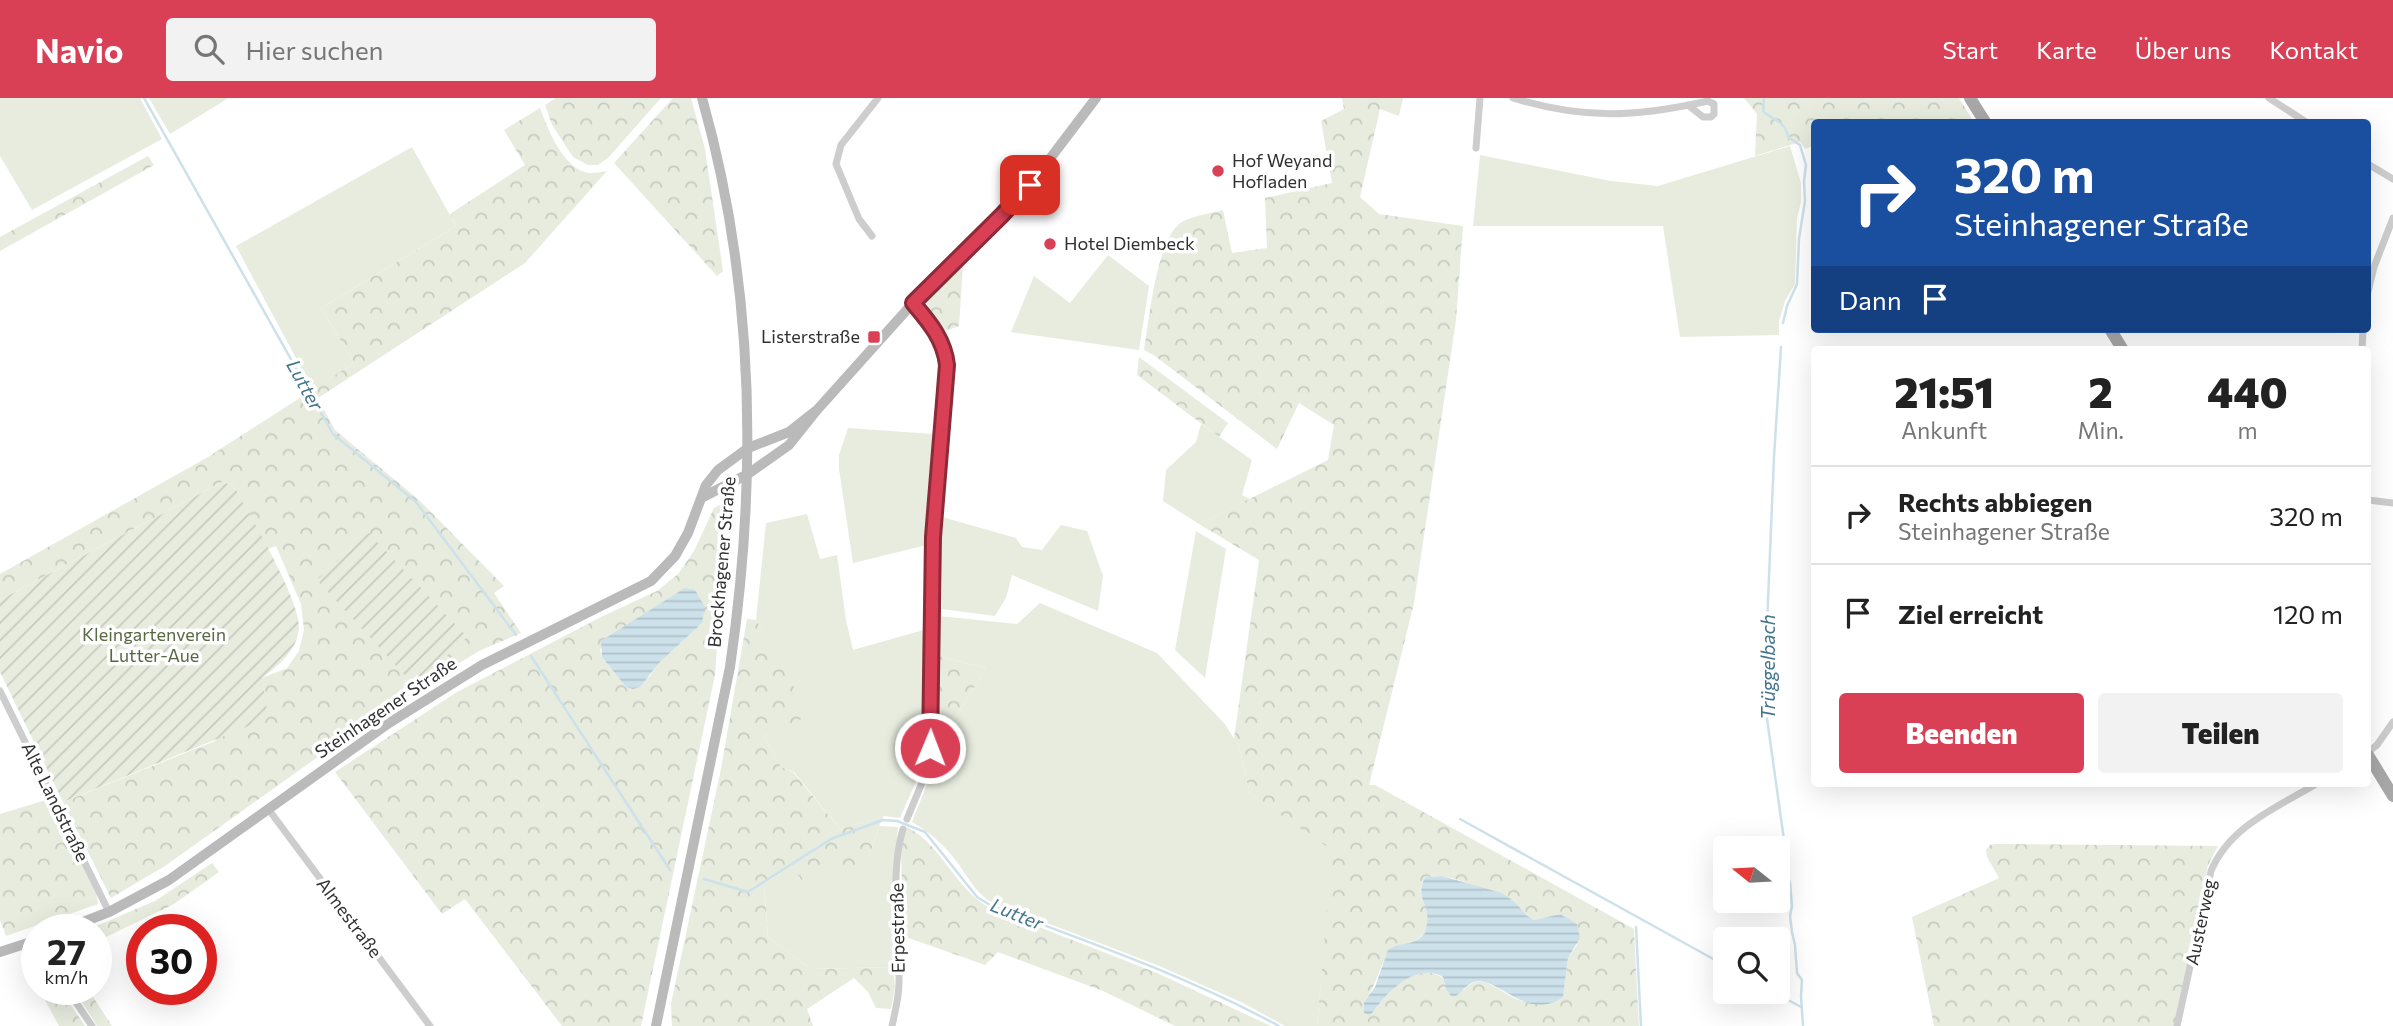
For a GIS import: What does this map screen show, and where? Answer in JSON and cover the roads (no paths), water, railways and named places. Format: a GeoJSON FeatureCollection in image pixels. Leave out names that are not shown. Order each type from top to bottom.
{"type":"FeatureCollection","features":[{"type":"Feature","properties":{"kind":"main road","name":"Brockhagener Straße"},"geometry":{"type":"LineString","coordinates":[[656,1026],[730,667],[742,568],[748,474],[746,366],[736,268],[723,189],[702,98]]}},
{"type":"Feature","properties":{"kind":"main road","name":"Steinhagener Straße"},"geometry":{"type":"LineString","coordinates":[[703,497],[748,474],[789,445],[913,303],[1030,185],[1096,98]]}},
{"type":"Feature","properties":{"kind":"main road"},"geometry":{"type":"LineString","coordinates":[[1970,98],[1983,119]]}},
{"type":"Feature","properties":{"kind":"main road","name":"Steinhagener Straße"},"geometry":{"type":"LineString","coordinates":[[104,914],[169,880],[389,723],[482,665],[651,580],[675,556],[706,485],[718,470],[748,448],[789,432],[817,410]]}},
{"type":"Feature","properties":{"kind":"main road"},"geometry":{"type":"LineString","coordinates":[[2371,759],[2393,796]]}},
{"type":"Feature","properties":{"kind":"main road"},"geometry":{"type":"LineString","coordinates":[[0,952],[21,945]]}},
{"type":"Feature","properties":{"kind":"street"},"geometry":{"type":"LineString","coordinates":[[872,236],[859,219],[836,164],[841,145],[878,98]]}},
{"type":"Feature","properties":{"kind":"street"},"geometry":{"type":"LineString","coordinates":[[1476,148],[1480,98]]}},
{"type":"Feature","properties":{"kind":"street"},"geometry":{"type":"LineString","coordinates":[[1513,98],[1544,107],[1592,115],[1627,114],[1688,105]]}},
{"type":"Feature","properties":{"kind":"street"},"geometry":{"type":"LineString","coordinates":[[2269,98],[2301,119]]}},
{"type":"Feature","properties":{"kind":"street"},"geometry":{"type":"LineString","coordinates":[[2371,166],[2393,179]]}},
{"type":"Feature","properties":{"kind":"street"},"geometry":{"type":"LineString","coordinates":[[2371,280],[2393,218]]}},
{"type":"Feature","properties":{"kind":"street"},"geometry":{"type":"LineString","coordinates":[[907,819],[926,773],[930,748],[933,537],[947,365],[945,350],[939,338],[913,303]]}},
{"type":"Feature","properties":{"kind":"street"},"geometry":{"type":"LineString","coordinates":[[2371,500],[2393,503]]}},
{"type":"Feature","properties":{"kind":"street","name":"Alte Landstraße"},"geometry":{"type":"LineString","coordinates":[[0,691],[109,912]]}},
{"type":"Feature","properties":{"kind":"street"},"geometry":{"type":"LineString","coordinates":[[2371,751],[2393,722]]}},
{"type":"Feature","properties":{"kind":"street","name":"Austerweg"},"geometry":{"type":"LineString","coordinates":[[2178,1026],[2211,871],[2218,856],[2237,832],[2311,787]]}},
{"type":"Feature","properties":{"kind":"street","name":"Almestraße"},"geometry":{"type":"LineString","coordinates":[[269,810],[430,1026]]}},
{"type":"Feature","properties":{"kind":"street","name":"Erpestraße"},"geometry":{"type":"LineString","coordinates":[[892,1026],[900,986],[897,876],[898,845],[903,829]]}},
{"type":"Feature","properties":{"kind":"street"},"geometry":{"type":"LineString","coordinates":[[78,1005],[92,1026]]}},
{"type":"Feature","properties":{"kind":"water"},"geometry":{"type":"Polygon","coordinates":[[[685,588],[695,590],[705,607],[702,623],[659,663],[640,687],[626,687],[602,657],[601,641],[685,588]]]}},
{"type":"Feature","properties":{"kind":"water"},"geometry":{"type":"Polygon","coordinates":[[[1442,876],[1502,893],[1534,920],[1560,914],[1577,924],[1580,938],[1568,958],[1563,997],[1550,1004],[1537,1005],[1483,982],[1471,983],[1456,996],[1451,996],[1443,977],[1425,973],[1408,978],[1385,996],[1373,1013],[1364,1013],[1364,1002],[1375,987],[1388,950],[1415,941],[1425,933],[1427,917],[1421,893],[1425,877],[1442,876]]]}},
{"type":"Feature","properties":{"kind":"waterway","name":"Lutter"},"geometry":{"type":"LineString","coordinates":[[144,98],[333,434],[416,502],[516,635]]}},
{"type":"Feature","properties":{"kind":"waterway","name":"Trüggelbach"},"geometry":{"type":"LineString","coordinates":[[1764,98],[1763,111],[1782,124],[1788,137],[1800,145],[1806,165],[1797,284],[1783,323]]}},
{"type":"Feature","properties":{"kind":"waterway","name":"Trüggelbach"},"geometry":{"type":"LineString","coordinates":[[1781,347],[1764,697],[1784,840],[1782,854],[1790,883],[1790,916],[1797,973],[1802,980],[1803,1026]]}},
{"type":"Feature","properties":{"kind":"waterway","name":"Lutter"},"geometry":{"type":"LineString","coordinates":[[531,656],[670,870]]}},
{"type":"Feature","properties":{"kind":"waterway"},"geometry":{"type":"LineString","coordinates":[[1460,819],[1713,959]]}},
{"type":"Feature","properties":{"kind":"waterway","name":"Lutter"},"geometry":{"type":"LineString","coordinates":[[704,879],[748,892],[831,839],[883,820],[897,821],[925,832],[977,897],[990,905],[1173,975],[1279,1026]]}},
{"type":"Feature","properties":{"kind":"waterway"},"geometry":{"type":"LineString","coordinates":[[1636,927],[1641,1026]]}},
{"type":"Feature","properties":{"kind":"waterway"},"geometry":{"type":"LineString","coordinates":[[1790,1001],[1801,1007]]}},
{"type":"Feature","properties":{"kind":"place","name":"Hof Weyand Hofladen"},"geometry":{"type":"Point","coordinates":[1218,171]}},
{"type":"Feature","properties":{"kind":"place","name":"Hotel Diembeck"},"geometry":{"type":"Point","coordinates":[1050,244]}},
{"type":"Feature","properties":{"kind":"place","name":"Listerstraße"},"geometry":{"type":"Point","coordinates":[874,337]}},
{"type":"Feature","properties":{"kind":"park label","name":"Kleingartenverein Lutter-Aue"},"geometry":{"type":"Point","coordinates":[154,645]}}]}
